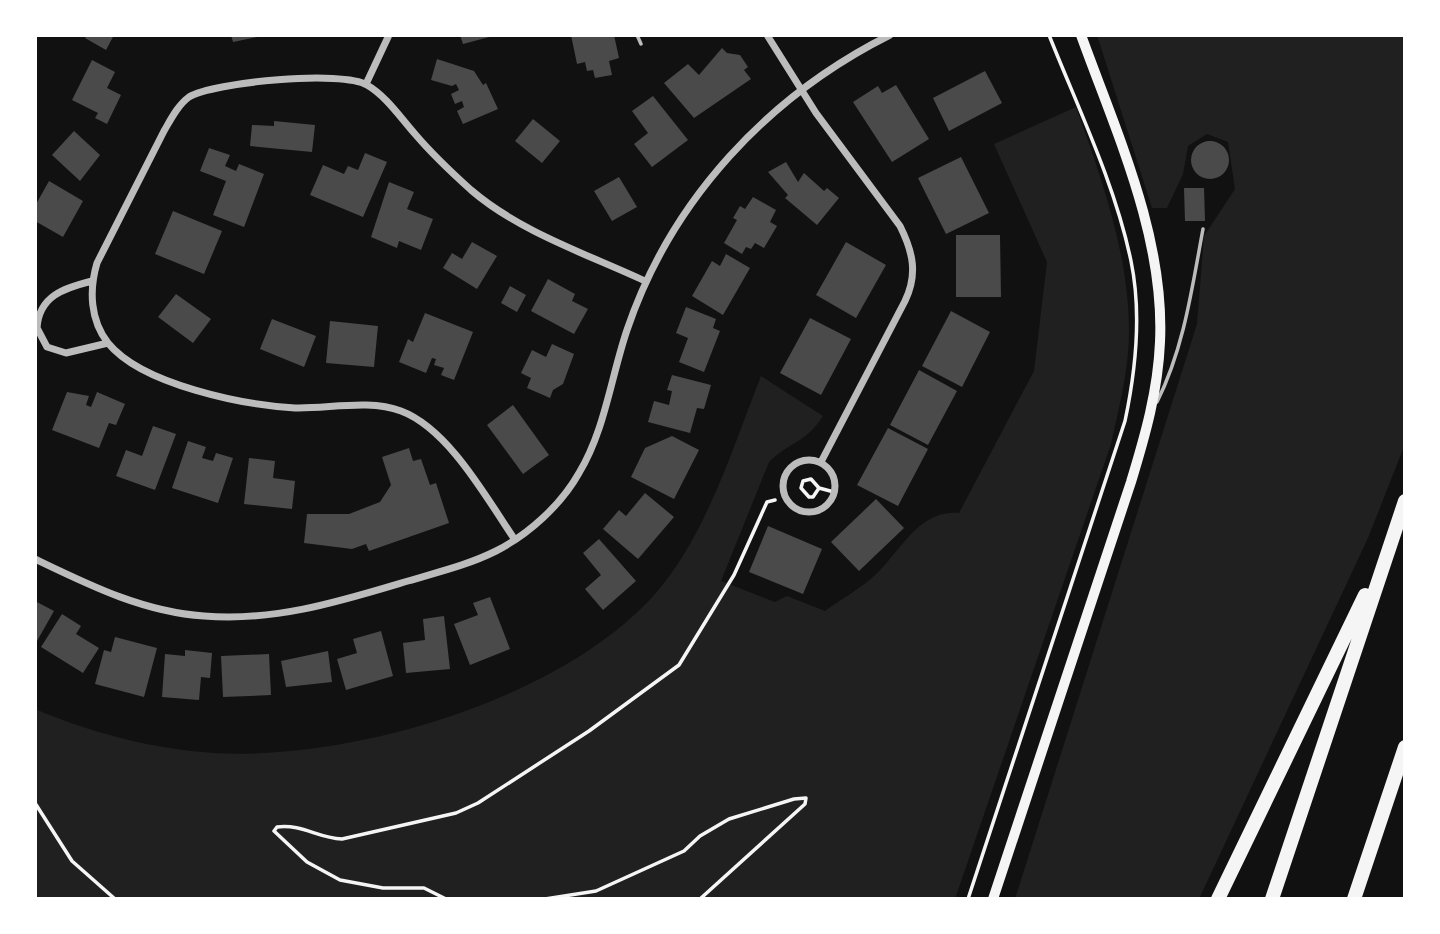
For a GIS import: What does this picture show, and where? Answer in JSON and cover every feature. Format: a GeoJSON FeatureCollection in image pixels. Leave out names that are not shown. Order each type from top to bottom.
{"type":"FeatureCollection","features":[{"type":"Feature","properties":{"kind":"highway"},"geometry":{"type":"LineString","coordinates":[[1272,899],[1405,501]]}},
{"type":"Feature","properties":{"kind":"highway"},"geometry":{"type":"LineString","coordinates":[[1218,899],[1389,546]]}},
{"type":"Feature","properties":{"kind":"highway"},"geometry":{"type":"LineString","coordinates":[[1354,899],[1405,747]]}},
{"type":"Feature","properties":{"kind":"main road"},"geometry":{"type":"LineString","coordinates":[[993,899],[1150,416],[1161,340],[1153,256],[1137,196],[1081,35]]}},
{"type":"Feature","properties":{"kind":"street"},"geometry":{"type":"LineString","coordinates":[[366,84],[389,35]]}},
{"type":"Feature","properties":{"kind":"street"},"geometry":{"type":"LineString","coordinates":[[766,35],[800,90],[900,226],[911,247],[913,261],[912,286],[821,462]]}},
{"type":"Feature","properties":{"kind":"street"},"geometry":{"type":"LineString","coordinates":[[35,559],[97,590],[153,608],[202,616],[254,618],[350,599],[473,562],[515,540],[563,496],[590,452],[645,281],[668,240],[714,174],[757,127],[800,90],[890,35]]}},
{"type":"Feature","properties":{"kind":"street"},"geometry":{"type":"LineString","coordinates":[[515,540],[448,447],[422,422],[399,410],[373,406],[297,408],[214,395],[140,367],[120,356],[108,343],[94,314],[92,281],[97,263],[164,131],[175,112],[189,97],[206,89],[340,77],[366,84],[391,105],[439,160],[506,215],[645,281]]}},
{"type":"Feature","properties":{"kind":"street"},"geometry":{"type":"LineString","coordinates":[[92,281],[50,297],[40,311],[37,328],[47,347],[66,353],[108,343]]}},
{"type":"Feature","properties":{"kind":"street"},"geometry":{"type":"LineString","coordinates":[[810,460],[821,462],[830,470],[834,492],[822,508],[807,512],[796,509],[785,496],[782,484],[789,468],[810,460]]}},
{"type":"Feature","properties":{"kind":"lane"},"geometry":{"type":"LineString","coordinates":[[638,35],[640,44]]}},
{"type":"Feature","properties":{"kind":"lane"},"geometry":{"type":"LineString","coordinates":[[1150,416],[1172,373],[1182,339],[1203,229]]}},
{"type":"Feature","properties":{"kind":"path"},"geometry":{"type":"LineString","coordinates":[[968,899],[1125,421],[1134,377],[1137,319],[1132,263],[1120,219],[1049,35]]}},
{"type":"Feature","properties":{"kind":"path"},"geometry":{"type":"LineString","coordinates":[[813,480],[817,472]]}},
{"type":"Feature","properties":{"kind":"path"},"geometry":{"type":"LineString","coordinates":[[813,480],[803,481],[802,492],[813,497],[819,488]]}},
{"type":"Feature","properties":{"kind":"path"},"geometry":{"type":"LineString","coordinates":[[813,480],[819,488],[834,492]]}},
{"type":"Feature","properties":{"kind":"path"},"geometry":{"type":"LineString","coordinates":[[446,899],[424,888],[383,888],[340,880],[307,862],[274,831],[277,827],[296,825],[325,838],[342,839],[456,813],[478,803],[589,731],[679,665],[734,575],[767,502],[775,500]]}},
{"type":"Feature","properties":{"kind":"path"},"geometry":{"type":"LineString","coordinates":[[545,899],[596,891],[684,851],[700,836],[729,819],[794,799],[806,798],[806,804],[700,899]]}},
{"type":"Feature","properties":{"kind":"path"},"geometry":{"type":"LineString","coordinates":[[35,803],[72,861],[115,899]]}},
{"type":"Feature","properties":{"kind":"shaded area"},"geometry":{"type":"Polygon","coordinates":[[[1097,35],[1405,35],[1405,444],[1368,538],[1199,899],[1015,899],[1197,324],[1204,236],[1235,189],[1228,142],[1207,134],[1188,146],[1183,174],[1167,208],[1152,208],[1097,35]]]}},
{"type":"Feature","properties":{"kind":"shaded area"},"geometry":{"type":"Polygon","coordinates":[[[1076,107],[1104,190],[1119,246],[1128,303],[1129,346],[1125,374],[1111,444],[955,899],[35,899],[35,709],[100,732],[145,744],[214,753],[269,753],[328,746],[390,734],[451,716],[511,693],[566,664],[615,631],[655,594],[673,571],[704,518],[761,376],[823,416],[803,438],[769,462],[721,581],[775,602],[787,596],[825,611],[874,576],[921,525],[932,518],[959,513],[1034,371],[1047,262],[994,144],[1076,107]]]}},
{"type":"Feature","properties":{"kind":"building"},"geometry":{"type":"Polygon","coordinates":[[[87,35],[114,35],[106,50],[85,38],[87,35]]]}},
{"type":"Feature","properties":{"kind":"building"},"geometry":{"type":"Polygon","coordinates":[[[231,35],[257,35],[257,37],[233,42],[231,35]]]}},
{"type":"Feature","properties":{"kind":"building"},"geometry":{"type":"Polygon","coordinates":[[[460,35],[493,35],[493,36],[463,44],[460,35]]]}},
{"type":"Feature","properties":{"kind":"building"},"geometry":{"type":"Polygon","coordinates":[[[571,35],[614,35],[619,58],[609,61],[612,75],[595,78],[593,70],[587,71],[585,62],[577,64],[571,35]]]}},
{"type":"Feature","properties":{"kind":"building"},"geometry":{"type":"Polygon","coordinates":[[[722,48],[727,53],[740,55],[748,67],[744,70],[751,79],[694,118],[664,83],[688,64],[699,75],[722,48]]]}},
{"type":"Feature","properties":{"kind":"building"},"geometry":{"type":"Polygon","coordinates":[[[437,59],[474,71],[483,85],[486,83],[498,109],[463,124],[457,111],[464,107],[462,101],[455,104],[451,94],[459,90],[456,84],[452,86],[431,80],[437,59]]]}},
{"type":"Feature","properties":{"kind":"building"},"geometry":{"type":"Polygon","coordinates":[[[92,60],[115,72],[107,88],[121,95],[107,124],[95,118],[98,113],[72,100],[92,60]]]}},
{"type":"Feature","properties":{"kind":"building"},"geometry":{"type":"Polygon","coordinates":[[[985,71],[1002,103],[949,131],[933,98],[985,71]]]}},
{"type":"Feature","properties":{"kind":"building"},"geometry":{"type":"Polygon","coordinates":[[[896,85],[929,139],[892,162],[853,102],[878,86],[882,93],[896,85]]]}},
{"type":"Feature","properties":{"kind":"building"},"geometry":{"type":"Polygon","coordinates":[[[653,96],[688,140],[652,167],[634,144],[648,133],[632,111],[653,96]]]}},
{"type":"Feature","properties":{"kind":"building"},"geometry":{"type":"Polygon","coordinates":[[[533,119],[560,141],[542,163],[515,141],[533,119]]]}},
{"type":"Feature","properties":{"kind":"building"},"geometry":{"type":"Polygon","coordinates":[[[274,121],[315,125],[312,152],[250,146],[252,125],[274,126],[274,121]]]}},
{"type":"Feature","properties":{"kind":"building"},"geometry":{"type":"Polygon","coordinates":[[[74,131],[100,155],[80,181],[52,155],[74,131]]]}},
{"type":"Feature","properties":{"kind":"building"},"geometry":{"type":"Polygon","coordinates":[[[1210,141],[1223,147],[1229,160],[1223,173],[1210,179],[1197,173],[1191,160],[1197,147],[1210,141]]]}},
{"type":"Feature","properties":{"kind":"building"},"geometry":{"type":"Polygon","coordinates":[[[209,148],[230,155],[225,166],[236,171],[239,164],[264,174],[244,227],[213,215],[226,181],[200,171],[209,148]]]}},
{"type":"Feature","properties":{"kind":"building"},"geometry":{"type":"Polygon","coordinates":[[[365,153],[387,162],[363,217],[310,195],[323,165],[344,174],[348,166],[358,170],[365,153]]]}},
{"type":"Feature","properties":{"kind":"building"},"geometry":{"type":"Polygon","coordinates":[[[961,157],[989,213],[946,234],[918,178],[961,157]]]}},
{"type":"Feature","properties":{"kind":"building"},"geometry":{"type":"Polygon","coordinates":[[[786,162],[798,182],[804,173],[824,191],[827,188],[839,198],[817,225],[785,198],[788,195],[768,172],[786,162]]]}},
{"type":"Feature","properties":{"kind":"building"},"geometry":{"type":"Polygon","coordinates":[[[619,177],[637,207],[612,221],[594,191],[619,177]]]}},
{"type":"Feature","properties":{"kind":"building"},"geometry":{"type":"Polygon","coordinates":[[[49,181],[83,201],[63,237],[35,221],[35,206],[49,181]]]}},
{"type":"Feature","properties":{"kind":"building"},"geometry":{"type":"Polygon","coordinates":[[[389,182],[414,192],[407,209],[433,219],[421,250],[399,241],[397,248],[371,237],[389,182]]]}},
{"type":"Feature","properties":{"kind":"building"},"geometry":{"type":"Polygon","coordinates":[[[1184,188],[1204,188],[1205,221],[1185,221],[1184,188]]]}},
{"type":"Feature","properties":{"kind":"building"},"geometry":{"type":"Polygon","coordinates":[[[753,197],[776,210],[770,222],[777,226],[764,248],[755,243],[751,249],[746,247],[742,254],[724,243],[737,220],[733,218],[740,206],[745,209],[753,197]]]}},
{"type":"Feature","properties":{"kind":"building"},"geometry":{"type":"Polygon","coordinates":[[[173,211],[222,231],[204,274],[155,254],[173,211]]]}},
{"type":"Feature","properties":{"kind":"building"},"geometry":{"type":"Polygon","coordinates":[[[956,235],[1000,235],[1001,297],[956,297],[956,235]]]}},
{"type":"Feature","properties":{"kind":"building"},"geometry":{"type":"Polygon","coordinates":[[[472,242],[497,256],[477,289],[443,268],[452,253],[462,259],[472,242]]]}},
{"type":"Feature","properties":{"kind":"building"},"geometry":{"type":"Polygon","coordinates":[[[846,242],[886,265],[856,318],[816,295],[846,242]]]}},
{"type":"Feature","properties":{"kind":"building"},"geometry":{"type":"Polygon","coordinates":[[[726,254],[750,268],[723,315],[692,296],[712,261],[720,266],[726,254]]]}},
{"type":"Feature","properties":{"kind":"building"},"geometry":{"type":"Polygon","coordinates":[[[548,279],[575,294],[572,301],[588,309],[574,334],[531,311],[548,279]]]}},
{"type":"Feature","properties":{"kind":"building"},"geometry":{"type":"Polygon","coordinates":[[[510,286],[526,295],[517,312],[501,303],[510,286]]]}},
{"type":"Feature","properties":{"kind":"building"},"geometry":{"type":"Polygon","coordinates":[[[176,294],[211,319],[193,343],[158,317],[176,294]]]}},
{"type":"Feature","properties":{"kind":"building"},"geometry":{"type":"Polygon","coordinates":[[[686,307],[716,319],[713,328],[720,331],[704,372],[679,362],[688,338],[676,333],[686,307]]]}},
{"type":"Feature","properties":{"kind":"building"},"geometry":{"type":"Polygon","coordinates":[[[951,311],[990,332],[962,387],[922,366],[951,311]]]}},
{"type":"Feature","properties":{"kind":"building"},"geometry":{"type":"Polygon","coordinates":[[[425,313],[473,332],[454,380],[441,375],[444,368],[434,365],[436,359],[432,358],[426,373],[399,362],[408,339],[413,342],[425,313]]]}},
{"type":"Feature","properties":{"kind":"building"},"geometry":{"type":"Polygon","coordinates":[[[810,318],[851,339],[821,395],[780,373],[810,318]]]}},
{"type":"Feature","properties":{"kind":"building"},"geometry":{"type":"Polygon","coordinates":[[[272,319],[316,336],[304,367],[260,349],[272,319]]]}},
{"type":"Feature","properties":{"kind":"building"},"geometry":{"type":"Polygon","coordinates":[[[330,321],[378,326],[374,367],[326,363],[330,321]]]}},
{"type":"Feature","properties":{"kind":"building"},"geometry":{"type":"Polygon","coordinates":[[[552,344],[574,354],[563,384],[553,390],[550,398],[527,388],[531,378],[521,373],[532,350],[546,357],[552,344]]]}},
{"type":"Feature","properties":{"kind":"building"},"geometry":{"type":"Polygon","coordinates":[[[919,370],[957,391],[928,445],[890,425],[919,370]]]}},
{"type":"Feature","properties":{"kind":"building"},"geometry":{"type":"Polygon","coordinates":[[[672,375],[711,385],[704,409],[697,408],[690,433],[648,422],[654,401],[669,405],[672,391],[667,390],[672,375]]]}},
{"type":"Feature","properties":{"kind":"building"},"geometry":{"type":"Polygon","coordinates":[[[67,392],[89,396],[86,405],[91,407],[97,392],[125,404],[116,425],[109,423],[99,448],[52,430],[67,392]]]}},
{"type":"Feature","properties":{"kind":"building"},"geometry":{"type":"Polygon","coordinates":[[[513,405],[549,455],[523,474],[487,425],[513,405]]]}},
{"type":"Feature","properties":{"kind":"building"},"geometry":{"type":"Polygon","coordinates":[[[153,426],[176,434],[155,490],[116,476],[126,450],[142,456],[153,426]]]}},
{"type":"Feature","properties":{"kind":"building"},"geometry":{"type":"Polygon","coordinates":[[[888,428],[928,449],[898,506],[857,485],[888,428]]]}},
{"type":"Feature","properties":{"kind":"building"},"geometry":{"type":"Polygon","coordinates":[[[672,436],[699,450],[674,499],[631,477],[645,448],[672,436]]]}},
{"type":"Feature","properties":{"kind":"building"},"geometry":{"type":"Polygon","coordinates":[[[188,441],[206,447],[202,458],[213,461],[216,453],[233,458],[218,503],[172,488],[188,441]]]}},
{"type":"Feature","properties":{"kind":"building"},"geometry":{"type":"Polygon","coordinates":[[[409,448],[413,461],[421,459],[430,485],[436,483],[449,523],[369,551],[366,544],[352,549],[304,543],[307,514],[349,514],[380,502],[391,485],[382,457],[409,448]]]}},
{"type":"Feature","properties":{"kind":"building"},"geometry":{"type":"Polygon","coordinates":[[[249,458],[275,461],[273,478],[295,481],[292,509],[244,504],[249,458]]]}},
{"type":"Feature","properties":{"kind":"building"},"geometry":{"type":"Polygon","coordinates":[[[645,493],[674,517],[638,559],[603,529],[619,510],[626,516],[645,493]]]}},
{"type":"Feature","properties":{"kind":"building"},"geometry":{"type":"Polygon","coordinates":[[[876,499],[904,528],[859,571],[831,542],[876,499]]]}},
{"type":"Feature","properties":{"kind":"building"},"geometry":{"type":"Polygon","coordinates":[[[768,526],[822,549],[803,594],[749,572],[768,526]]]}},
{"type":"Feature","properties":{"kind":"building"},"geometry":{"type":"Polygon","coordinates":[[[599,539],[636,581],[603,610],[585,589],[601,575],[583,553],[599,539]]]}},
{"type":"Feature","properties":{"kind":"building"},"geometry":{"type":"Polygon","coordinates":[[[490,597],[510,649],[470,665],[454,624],[478,615],[473,603],[490,597]]]}},
{"type":"Feature","properties":{"kind":"building"},"geometry":{"type":"Polygon","coordinates":[[[35,601],[54,611],[37,641],[35,639],[35,601]]]}},
{"type":"Feature","properties":{"kind":"building"},"geometry":{"type":"Polygon","coordinates":[[[62,614],[81,626],[76,634],[99,648],[83,673],[41,647],[62,614]]]}},
{"type":"Feature","properties":{"kind":"building"},"geometry":{"type":"Polygon","coordinates":[[[444,616],[450,669],[406,673],[403,643],[425,640],[423,619],[444,616]]]}},
{"type":"Feature","properties":{"kind":"building"},"geometry":{"type":"Polygon","coordinates":[[[381,631],[393,676],[346,690],[337,659],[357,653],[353,639],[381,631]]]}},
{"type":"Feature","properties":{"kind":"building"},"geometry":{"type":"Polygon","coordinates":[[[115,637],[157,648],[144,697],[95,684],[104,650],[111,652],[115,637]]]}},
{"type":"Feature","properties":{"kind":"building"},"geometry":{"type":"Polygon","coordinates":[[[185,650],[212,653],[210,678],[201,677],[199,700],[162,697],[165,654],[185,656],[185,650]]]}},
{"type":"Feature","properties":{"kind":"building"},"geometry":{"type":"Polygon","coordinates":[[[328,651],[332,682],[286,687],[281,661],[328,651]]]}},
{"type":"Feature","properties":{"kind":"building"},"geometry":{"type":"Polygon","coordinates":[[[269,654],[271,695],[223,697],[221,656],[269,654]]]}}]}
